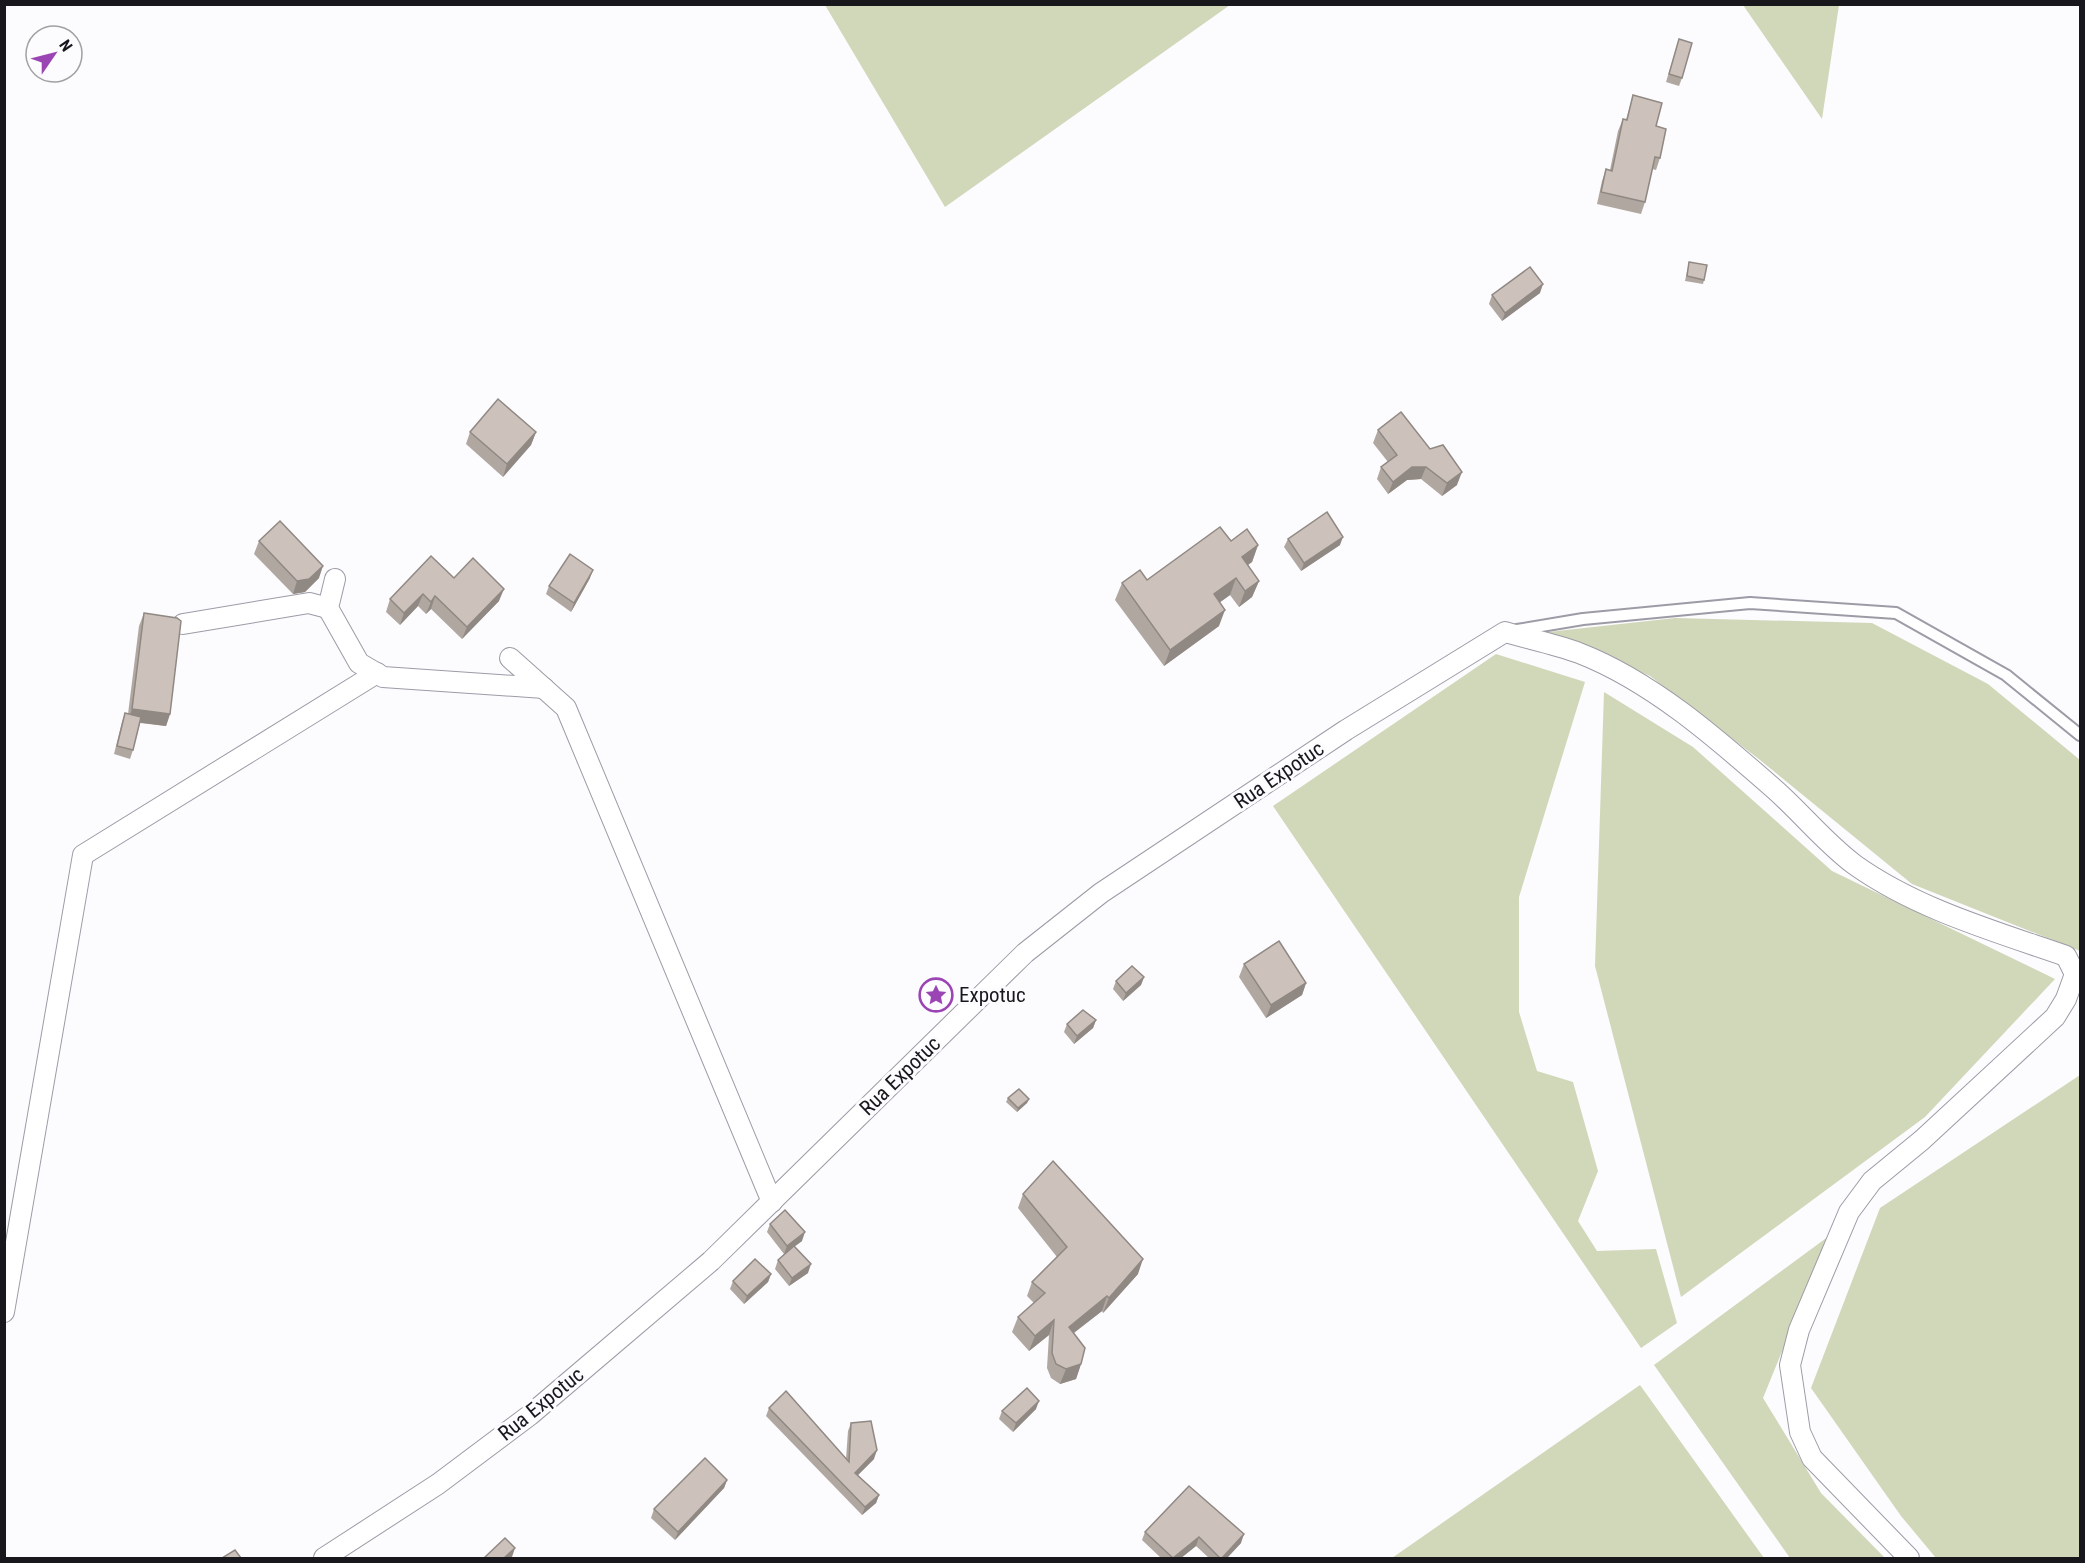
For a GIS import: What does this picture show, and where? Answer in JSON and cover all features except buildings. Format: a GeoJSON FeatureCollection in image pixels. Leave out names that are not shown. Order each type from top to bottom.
{"type":"FeatureCollection","features":[{"type":"Feature","properties":{"kind":"street"},"geometry":{"type":"LineString","coordinates":[[336,579],[328,608],[359,663],[377,674],[383,677],[544,688]]}},
{"type":"Feature","properties":{"kind":"street"},"geometry":{"type":"LineString","coordinates":[[183,624],[309,603],[328,608]]}},
{"type":"Feature","properties":{"kind":"street"},"geometry":{"type":"LineString","coordinates":[[1505,632],[1579,653],[1641,685],[1674,707],[1774,788],[1831,846],[1854,864],[1913,899],[1995,932],[2066,956],[2075,974],[2067,999],[2055,1017],[1922,1140],[1872,1181],[1849,1212],[1799,1330],[1790,1365],[1800,1432],[1812,1458],[1909,1558]]}},
{"type":"Feature","properties":{"kind":"street","name":"Rua Expotuc"},"geometry":{"type":"LineString","coordinates":[[324,1558],[438,1484],[530,1415],[711,1261],[1025,953],[1101,893],[1346,730],[1505,632]]}},
{"type":"Feature","properties":{"kind":"street"},"geometry":{"type":"LineString","coordinates":[[510,658],[566,708],[772,1202]]}},
{"type":"Feature","properties":{"kind":"street"},"geometry":{"type":"LineString","coordinates":[[4,1312],[83,855],[377,674]]}},
{"type":"Feature","properties":{"kind":"lane"},"geometry":{"type":"LineString","coordinates":[[1505,632],[1583,619],[1750,603],[1896,613],[2006,675],[2080,735]]}},
{"type":"Feature","properties":{"kind":"green space"},"geometry":{"type":"Polygon","coordinates":[[[825,5],[1230,5],[945,207],[825,5]]]}},
{"type":"Feature","properties":{"kind":"green space"},"geometry":{"type":"Polygon","coordinates":[[[1743,5],[1839,5],[1822,119],[1743,5]]]}},
{"type":"Feature","properties":{"kind":"green space"},"geometry":{"type":"Polygon","coordinates":[[[1675,618],[1872,623],[1988,684],[2080,760],[2080,951],[1912,884],[1760,760],[1650,676],[1548,632],[1675,618]]]}},
{"type":"Feature","properties":{"kind":"green space"},"geometry":{"type":"Polygon","coordinates":[[[1496,654],[1585,682],[1519,897],[1519,1012],[1537,1071],[1573,1082],[1598,1171],[1578,1221],[1597,1251],[1656,1249],[1677,1323],[1641,1348],[1273,806],[1496,654]]]}},
{"type":"Feature","properties":{"kind":"green space"},"geometry":{"type":"Polygon","coordinates":[[[1604,692],[1693,747],[1832,871],[2055,979],[1925,1117],[1681,1297],[1595,966],[1604,692]]]}},
{"type":"Feature","properties":{"kind":"green space"},"geometry":{"type":"Polygon","coordinates":[[[2080,1075],[2080,1558],[1936,1558],[1901,1516],[1811,1388],[1880,1208],[2080,1075]]]}},
{"type":"Feature","properties":{"kind":"green space"},"geometry":{"type":"Polygon","coordinates":[[[1829,1236],[1763,1398],[1821,1493],[1885,1558],[1790,1558],[1654,1365],[1829,1236]]]}},
{"type":"Feature","properties":{"kind":"green space"},"geometry":{"type":"Polygon","coordinates":[[[1640,1385],[1764,1558],[1392,1558],[1640,1385]]]}},
{"type":"Feature","properties":{"kind":"place","name":"Expotuc"},"geometry":{"type":"Point","coordinates":[936,995]}}]}
